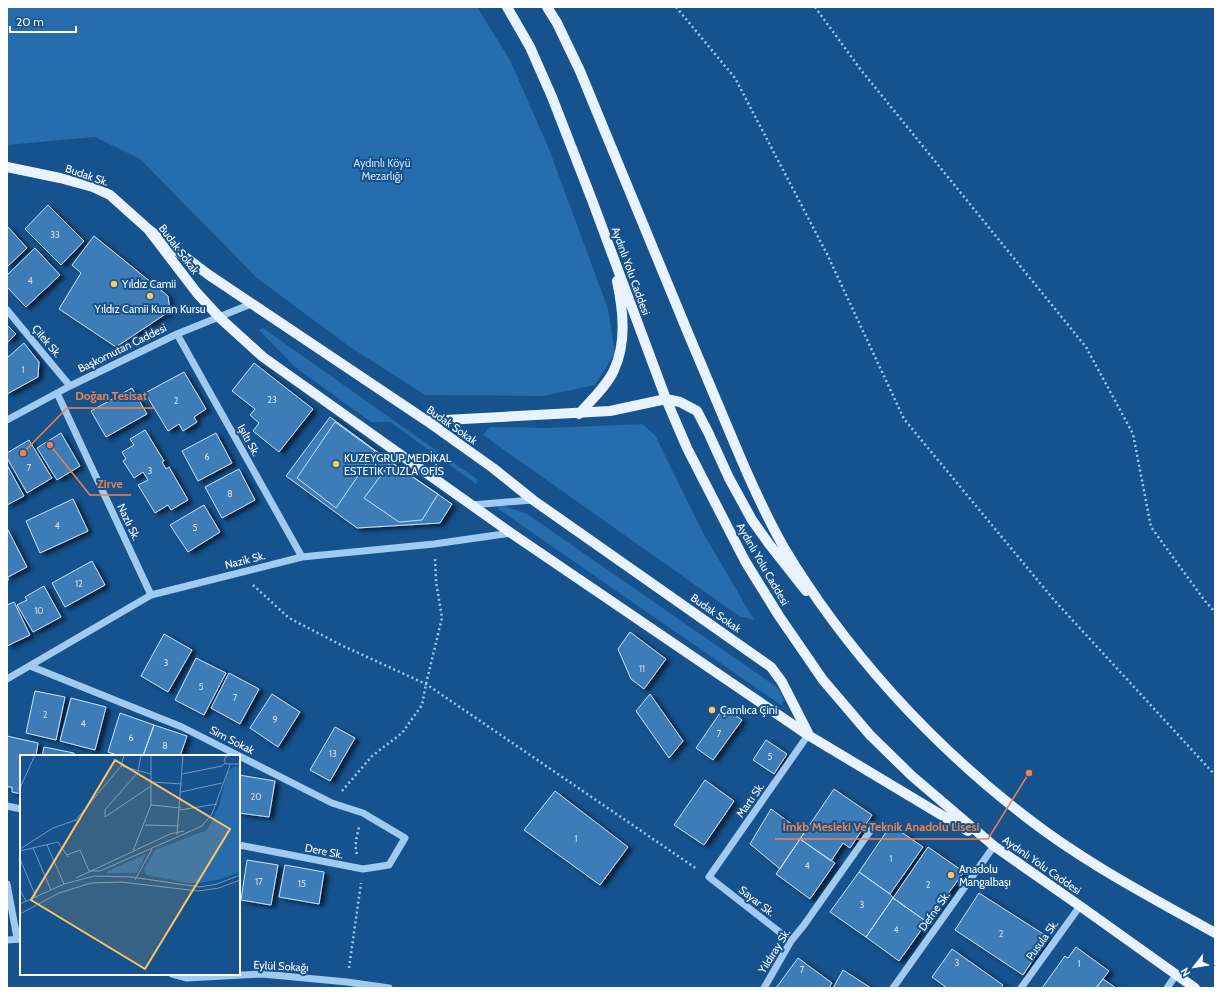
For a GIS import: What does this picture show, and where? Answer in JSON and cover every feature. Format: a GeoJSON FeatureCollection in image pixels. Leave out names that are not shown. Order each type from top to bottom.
{"type":"FeatureCollection","features":[{"type":"Feature","properties":{"kind":"main road","name":"Aydınlı Yolu Caddesi"},"geometry":{"type":"LineString","coordinates":[[507,7],[530,48],[552,97],[666,399],[697,469],[745,561],[779,616],[824,680],[870,735],[912,776],[994,846],[1195,988]]}},
{"type":"Feature","properties":{"kind":"main road"},"geometry":{"type":"LineString","coordinates":[[547,7],[580,72],[754,490],[783,546],[831,619]]}},
{"type":"Feature","properties":{"kind":"main road","name":"Budak Sk."},"geometry":{"type":"LineString","coordinates":[[7,167],[60,178],[93,187],[110,195],[148,229]]}},
{"type":"Feature","properties":{"kind":"main road","name":"Budak Sokak"},"geometry":{"type":"LineString","coordinates":[[148,229],[182,256],[251,304],[427,421],[493,468],[534,500],[771,667],[782,682],[808,735]]}},
{"type":"Feature","properties":{"kind":"main road","name":"Budak Sokak"},"geometry":{"type":"LineString","coordinates":[[148,229],[197,293],[220,318],[263,357],[511,533],[808,735],[994,846]]}},
{"type":"Feature","properties":{"kind":"main road"},"geometry":{"type":"LineString","coordinates":[[579,414],[601,390],[614,370],[622,347],[622,313],[611,251]]}},
{"type":"Feature","properties":{"kind":"main road"},"geometry":{"type":"LineString","coordinates":[[427,421],[579,414],[610,411],[666,399],[680,402],[697,412],[729,478],[752,520],[768,544],[879,678],[923,726],[996,794],[1090,862],[1215,933]]}},
{"type":"Feature","properties":{"kind":"street","name":"Başkomutan Caddesi"},"geometry":{"type":"LineString","coordinates":[[7,420],[70,386],[177,334],[220,318],[251,304]]}},
{"type":"Feature","properties":{"kind":"street","name":"Çilek Sk."},"geometry":{"type":"LineString","coordinates":[[7,310],[70,386]]}},
{"type":"Feature","properties":{"kind":"street","name":"Işıltı Sk."},"geometry":{"type":"LineString","coordinates":[[177,334],[302,557]]}},
{"type":"Feature","properties":{"kind":"street","name":"Nazlı Sk."},"geometry":{"type":"LineString","coordinates":[[57,393],[151,595]]}},
{"type":"Feature","properties":{"kind":"street"},"geometry":{"type":"LineString","coordinates":[[471,505],[534,500]]}},
{"type":"Feature","properties":{"kind":"street","name":"Nazik Sk."},"geometry":{"type":"LineString","coordinates":[[7,679],[151,595],[302,557],[434,544],[511,533]]}},
{"type":"Feature","properties":{"kind":"street","name":"Sim Sokak"},"geometry":{"type":"LineString","coordinates":[[30,666],[182,727],[237,755]]}},
{"type":"Feature","properties":{"kind":"street","name":"Martı Sk."},"geometry":{"type":"LineString","coordinates":[[709,877],[808,735]]}},
{"type":"Feature","properties":{"kind":"street","name":"Sim Sokak"},"geometry":{"type":"LineString","coordinates":[[240,756],[332,803],[363,813],[406,838],[397,850]]}},
{"type":"Feature","properties":{"kind":"street"},"geometry":{"type":"LineString","coordinates":[[7,806],[20,809]]}},
{"type":"Feature","properties":{"kind":"street","name":"Yıldıray Sk."},"geometry":{"type":"LineString","coordinates":[[764,988],[791,941],[804,925],[872,827]]}},
{"type":"Feature","properties":{"kind":"street","name":"Dere Sk."},"geometry":{"type":"LineString","coordinates":[[240,845],[363,869],[389,865],[397,850]]}},
{"type":"Feature","properties":{"kind":"street","name":"Defne Sk."},"geometry":{"type":"LineString","coordinates":[[893,988],[994,846]]}},
{"type":"Feature","properties":{"kind":"street","name":"Sayar Sk."},"geometry":{"type":"LineString","coordinates":[[709,877],[791,941]]}},
{"type":"Feature","properties":{"kind":"street"},"geometry":{"type":"LineString","coordinates":[[7,884],[19,939],[7,940]]}},
{"type":"Feature","properties":{"kind":"street","name":"Pusula Sk."},"geometry":{"type":"LineString","coordinates":[[1021,988],[1080,906]]}},
{"type":"Feature","properties":{"kind":"street","name":"Eylül Sokağı"},"geometry":{"type":"LineString","coordinates":[[176,975],[187,978],[262,974],[347,982],[389,988]]}},
{"type":"Feature","properties":{"kind":"street"},"geometry":{"type":"LineString","coordinates":[[1167,988],[1176,975]]}},
{"type":"Feature","properties":{"kind":"path"},"geometry":{"type":"LineString","coordinates":[[676,7],[735,78],[827,254],[904,419],[1054,600],[1215,775]]}},
{"type":"Feature","properties":{"kind":"path"},"geometry":{"type":"LineString","coordinates":[[815,7],[861,70],[1086,347],[1133,434],[1151,527],[1205,601],[1215,612]]}},
{"type":"Feature","properties":{"kind":"path"},"geometry":{"type":"LineString","coordinates":[[332,803],[372,756],[402,733],[422,705],[442,618],[436,581],[434,544]]}},
{"type":"Feature","properties":{"kind":"path"},"geometry":{"type":"LineString","coordinates":[[241,572],[289,618],[341,645],[426,684],[709,877]]}},
{"type":"Feature","properties":{"kind":"path"},"geometry":{"type":"LineString","coordinates":[[347,982],[363,869],[355,850],[356,839],[363,813]]}},
{"type":"Feature","properties":{"kind":"green space","name":"Aydınlı Köyü Mezarlığı"},"geometry":{"type":"Polygon","coordinates":[[[7,7],[477,7],[510,60],[549,149],[608,309],[615,353],[595,385],[543,396],[425,395],[347,345],[257,278],[140,159],[95,137],[7,145],[7,7]]]}},
{"type":"Feature","properties":{"kind":"green space"},"geometry":{"type":"Polygon","coordinates":[[[263,328],[478,480],[476,484],[390,422],[371,422],[295,367],[259,330],[263,328]]]}},
{"type":"Feature","properties":{"kind":"green space"},"geometry":{"type":"Polygon","coordinates":[[[642,424],[655,435],[702,531],[754,620],[739,616],[483,435],[490,427],[548,428],[642,424]]]}},
{"type":"Feature","properties":{"kind":"green space"},"geometry":{"type":"Polygon","coordinates":[[[499,504],[527,514],[778,688],[784,700],[781,705],[497,508],[499,504]]]}},
{"type":"Feature","properties":{"kind":"building"},"geometry":{"type":"Polygon","coordinates":[[[48,205],[84,241],[61,265],[25,229],[48,205]]]}},
{"type":"Feature","properties":{"kind":"building"},"geometry":{"type":"Polygon","coordinates":[[[7,226],[27,248],[7,267],[7,226]]]}},
{"type":"Feature","properties":{"kind":"building","name":"Yıldız Camii"},"geometry":{"type":"Polygon","coordinates":[[[94,236],[168,296],[170,311],[116,347],[59,309],[81,273],[72,265],[94,236]]]}},
{"type":"Feature","properties":{"kind":"building"},"geometry":{"type":"Polygon","coordinates":[[[35,248],[60,275],[26,307],[7,287],[7,275],[35,248]]]}},
{"type":"Feature","properties":{"kind":"building"},"geometry":{"type":"Polygon","coordinates":[[[7,325],[16,334],[7,343],[7,325]]]}},
{"type":"Feature","properties":{"kind":"building"},"geometry":{"type":"Polygon","coordinates":[[[24,343],[39,362],[38,377],[7,394],[7,358],[24,343]]]}},
{"type":"Feature","properties":{"kind":"building"},"geometry":{"type":"Polygon","coordinates":[[[254,363],[313,409],[279,452],[253,431],[259,423],[250,415],[255,409],[232,391],[254,363]]]}},
{"type":"Feature","properties":{"kind":"building"},"geometry":{"type":"Polygon","coordinates":[[[184,372],[206,409],[194,417],[197,422],[183,431],[179,424],[168,431],[145,393],[184,372]]]}},
{"type":"Feature","properties":{"kind":"building"},"geometry":{"type":"Polygon","coordinates":[[[132,388],[147,414],[106,437],[91,411],[132,388]]]}},
{"type":"Feature","properties":{"kind":"building"},"geometry":{"type":"Polygon","coordinates":[[[330,417],[391,462],[452,504],[440,523],[357,528],[286,476],[330,417]]]}},
{"type":"Feature","properties":{"kind":"building","name":"KUZEYGRUP MEDİKAL ESTETİK TUZLA OFİS"},"geometry":{"type":"Polygon","coordinates":[[[335,422],[375,451],[336,508],[297,478],[335,422]]]}},
{"type":"Feature","properties":{"kind":"building"},"geometry":{"type":"Polygon","coordinates":[[[145,430],[164,461],[162,462],[166,469],[169,467],[188,500],[171,510],[168,505],[155,513],[138,485],[148,480],[143,472],[134,478],[123,461],[126,459],[122,452],[134,445],[130,439],[145,430]]]}},
{"type":"Feature","properties":{"kind":"building"},"geometry":{"type":"Polygon","coordinates":[[[61,433],[80,466],[57,480],[37,448],[61,433]]]}},
{"type":"Feature","properties":{"kind":"building"},"geometry":{"type":"Polygon","coordinates":[[[216,433],[232,463],[198,481],[182,451],[216,433]]]}},
{"type":"Feature","properties":{"kind":"building"},"geometry":{"type":"Polygon","coordinates":[[[29,440],[52,478],[27,493],[7,458],[7,453],[29,440]]]}},
{"type":"Feature","properties":{"kind":"building"},"geometry":{"type":"Polygon","coordinates":[[[391,462],[438,494],[422,520],[399,522],[364,498],[391,462]]]}},
{"type":"Feature","properties":{"kind":"building"},"geometry":{"type":"Polygon","coordinates":[[[7,465],[24,496],[7,505],[7,465]]]}},
{"type":"Feature","properties":{"kind":"building"},"geometry":{"type":"Polygon","coordinates":[[[239,469],[255,500],[222,518],[205,487],[239,469]]]}},
{"type":"Feature","properties":{"kind":"building"},"geometry":{"type":"Polygon","coordinates":[[[73,499],[88,531],[40,553],[26,521],[73,499]]]}},
{"type":"Feature","properties":{"kind":"building"},"geometry":{"type":"Polygon","coordinates":[[[204,505],[220,532],[188,552],[170,525],[204,505]]]}},
{"type":"Feature","properties":{"kind":"building"},"geometry":{"type":"Polygon","coordinates":[[[7,528],[27,567],[8,577],[7,582],[7,528]]]}},
{"type":"Feature","properties":{"kind":"building"},"geometry":{"type":"Polygon","coordinates":[[[92,561],[105,585],[65,607],[52,583],[92,561]]]}},
{"type":"Feature","properties":{"kind":"building"},"geometry":{"type":"Polygon","coordinates":[[[44,586],[61,617],[33,632],[17,605],[27,600],[25,597],[44,586]]]}},
{"type":"Feature","properties":{"kind":"building"},"geometry":{"type":"Polygon","coordinates":[[[14,602],[30,635],[7,646],[7,605],[14,602]]]}},
{"type":"Feature","properties":{"kind":"building"},"geometry":{"type":"Polygon","coordinates":[[[630,632],[666,659],[644,689],[631,679],[618,649],[630,632]]]}},
{"type":"Feature","properties":{"kind":"building"},"geometry":{"type":"Polygon","coordinates":[[[164,634],[192,650],[168,692],[141,676],[164,634]]]}},
{"type":"Feature","properties":{"kind":"building"},"geometry":{"type":"Polygon","coordinates":[[[196,658],[226,673],[204,715],[175,700],[196,658]]]}},
{"type":"Feature","properties":{"kind":"building"},"geometry":{"type":"Polygon","coordinates":[[[229,673],[259,689],[240,724],[211,708],[229,673]]]}},
{"type":"Feature","properties":{"kind":"building"},"geometry":{"type":"Polygon","coordinates":[[[35,691],[65,697],[56,740],[26,733],[35,691]]]}},
{"type":"Feature","properties":{"kind":"building"},"geometry":{"type":"Polygon","coordinates":[[[272,694],[300,712],[278,747],[250,728],[272,694]]]}},
{"type":"Feature","properties":{"kind":"building"},"geometry":{"type":"Polygon","coordinates":[[[650,694],[683,741],[669,758],[636,711],[650,694]]]}},
{"type":"Feature","properties":{"kind":"building"},"geometry":{"type":"Polygon","coordinates":[[[71,698],[106,707],[95,750],[60,741],[71,698]]]}},
{"type":"Feature","properties":{"kind":"building"},"geometry":{"type":"Polygon","coordinates":[[[724,707],[742,720],[713,760],[696,748],[724,707]]]}},
{"type":"Feature","properties":{"kind":"building"},"geometry":{"type":"Polygon","coordinates":[[[120,713],[154,725],[143,755],[117,755],[108,752],[120,713]]]}},
{"type":"Feature","properties":{"kind":"building"},"geometry":{"type":"Polygon","coordinates":[[[154,725],[187,736],[180,755],[143,755],[154,725]]]}},
{"type":"Feature","properties":{"kind":"building"},"geometry":{"type":"Polygon","coordinates":[[[335,727],[355,738],[330,781],[310,770],[335,727]]]}},
{"type":"Feature","properties":{"kind":"building"},"geometry":{"type":"Polygon","coordinates":[[[7,736],[38,743],[36,755],[20,755],[20,794],[12,792],[12,787],[7,787],[7,736]]]}},
{"type":"Feature","properties":{"kind":"building"},"geometry":{"type":"Polygon","coordinates":[[[766,740],[787,754],[774,774],[753,760],[766,740]]]}},
{"type":"Feature","properties":{"kind":"building"},"geometry":{"type":"Polygon","coordinates":[[[44,747],[74,753],[74,755],[42,755],[44,747]]]}},
{"type":"Feature","properties":{"kind":"building"},"geometry":{"type":"Polygon","coordinates":[[[240,775],[275,781],[269,817],[240,813],[240,775]]]}},
{"type":"Feature","properties":{"kind":"building"},"geometry":{"type":"Polygon","coordinates":[[[705,780],[734,801],[704,845],[674,825],[705,780]]]}},
{"type":"Feature","properties":{"kind":"building"},"geometry":{"type":"Polygon","coordinates":[[[834,789],[872,815],[850,848],[843,843],[831,861],[800,839],[834,789]]]}},
{"type":"Feature","properties":{"kind":"building"},"geometry":{"type":"Polygon","coordinates":[[[555,791],[628,847],[600,885],[524,830],[555,791]]]}},
{"type":"Feature","properties":{"kind":"building"},"geometry":{"type":"Polygon","coordinates":[[[771,809],[804,833],[780,869],[750,844],[771,809]]]}},
{"type":"Feature","properties":{"kind":"building"},"geometry":{"type":"Polygon","coordinates":[[[891,825],[923,847],[890,894],[859,872],[891,825]]]}},
{"type":"Feature","properties":{"kind":"building"},"geometry":{"type":"Polygon","coordinates":[[[800,839],[835,863],[810,899],[776,874],[800,839]]]}},
{"type":"Feature","properties":{"kind":"building"},"geometry":{"type":"Polygon","coordinates":[[[928,847],[964,872],[927,922],[893,898],[928,847]]]}},
{"type":"Feature","properties":{"kind":"building"},"geometry":{"type":"Polygon","coordinates":[[[247,860],[278,865],[271,905],[241,900],[247,860]]]}},
{"type":"Feature","properties":{"kind":"building"},"geometry":{"type":"Polygon","coordinates":[[[285,865],[324,872],[319,904],[279,897],[285,865]]]}},
{"type":"Feature","properties":{"kind":"building"},"geometry":{"type":"Polygon","coordinates":[[[859,872],[890,894],[893,898],[866,937],[830,912],[859,872]]]}},
{"type":"Feature","properties":{"kind":"building"},"geometry":{"type":"Polygon","coordinates":[[[979,893],[1048,937],[1023,975],[955,930],[979,893]]]}},
{"type":"Feature","properties":{"kind":"building"},"geometry":{"type":"Polygon","coordinates":[[[893,898],[927,922],[899,961],[866,937],[893,898]]]}},
{"type":"Feature","properties":{"kind":"building"},"geometry":{"type":"Polygon","coordinates":[[[1076,947],[1109,971],[1096,988],[1042,988],[1065,956],[1068,958],[1076,947]]]}},
{"type":"Feature","properties":{"kind":"building"},"geometry":{"type":"Polygon","coordinates":[[[952,949],[1003,985],[1001,988],[947,988],[932,977],[952,949]]]}},
{"type":"Feature","properties":{"kind":"building"},"geometry":{"type":"Polygon","coordinates":[[[798,958],[832,983],[829,988],[776,988],[798,958]]]}},
{"type":"Feature","properties":{"kind":"building"},"geometry":{"type":"Polygon","coordinates":[[[843,970],[871,988],[833,988],[843,970]]]}},
{"type":"Feature","properties":{"kind":"building"},"geometry":{"type":"Polygon","coordinates":[[[1103,979],[1116,988],[1096,988],[1103,979]]]}},
{"type":"Feature","properties":{"kind":"place","name":"Yıldız Camii"},"geometry":{"type":"Point","coordinates":[114,284]}},
{"type":"Feature","properties":{"kind":"place","name":"Yıldız Camii Kuran Kursu"},"geometry":{"type":"Point","coordinates":[150,296]}},
{"type":"Feature","properties":{"kind":"place","name":"Zirve"},"geometry":{"type":"Point","coordinates":[50,445]}},
{"type":"Feature","properties":{"kind":"place","name":"Doğan Tesisat"},"geometry":{"type":"Point","coordinates":[23,453]}},
{"type":"Feature","properties":{"kind":"place","name":"KUZEYGRUP MEDİKAL ESTETİK TUZLA OFİS"},"geometry":{"type":"Point","coordinates":[336,464]}},
{"type":"Feature","properties":{"kind":"place","name":"Çamlıca Çini"},"geometry":{"type":"Point","coordinates":[712,710]}},
{"type":"Feature","properties":{"kind":"place","name":"İmkb Mesleki Ve Teknik Anadolu Lisesi"},"geometry":{"type":"Point","coordinates":[1029,773]}},
{"type":"Feature","properties":{"kind":"place","name":"Anadolu Mangalbaşı"},"geometry":{"type":"Point","coordinates":[951,875]}}]}
